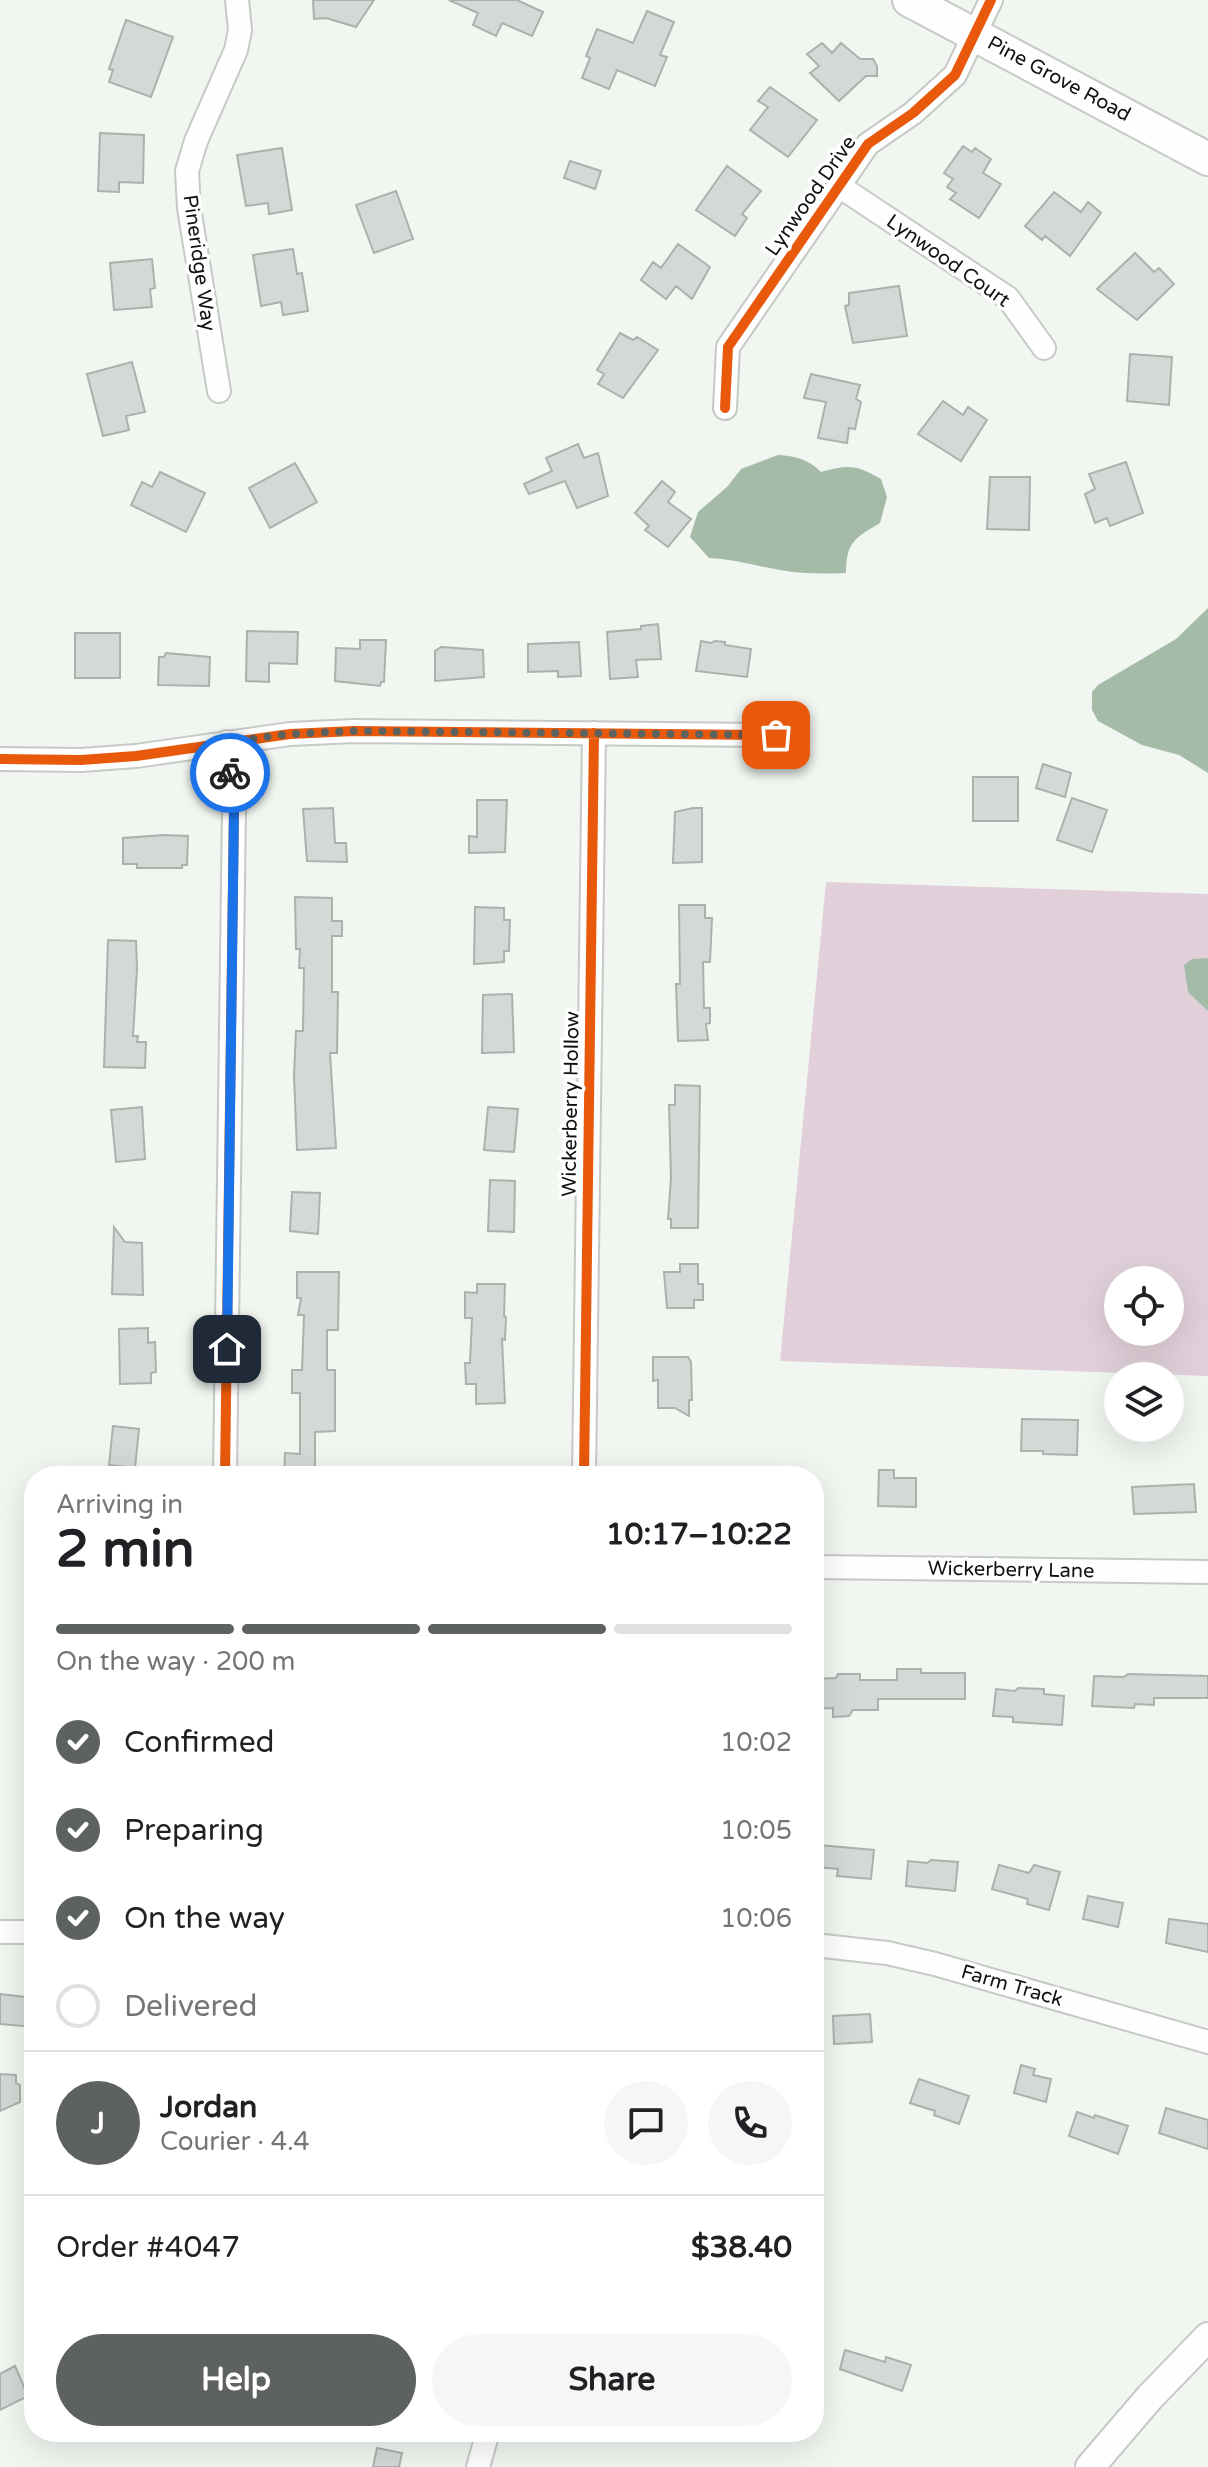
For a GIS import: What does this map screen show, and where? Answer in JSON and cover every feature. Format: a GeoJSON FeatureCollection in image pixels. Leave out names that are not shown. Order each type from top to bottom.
{"type":"FeatureCollection","features":[{"type":"Feature","properties":{"kind":"main road","name":"Pine Grove Road"},"geometry":{"type":"LineString","coordinates":[[909,0],[1208,159]]}},
{"type":"Feature","properties":{"kind":"street","name":"Pineridge Way"},"geometry":{"type":"LineString","coordinates":[[219,391],[189,208],[187,171],[196,141],[236,50],[240,30],[237,0]]}},
{"type":"Feature","properties":{"kind":"street","name":"Lynwood Drive"},"geometry":{"type":"LineString","coordinates":[[725,408],[728,347],[868,144],[913,113],[955,75],[991,0]]}},
{"type":"Feature","properties":{"kind":"street","name":"Lynwood Court"},"geometry":{"type":"LineString","coordinates":[[839,186],[1008,298],[1044,348]]}},
{"type":"Feature","properties":{"kind":"street"},"geometry":{"type":"LineString","coordinates":[[0,759],[81,760],[136,756],[290,734],[354,731],[776,735]]}},
{"type":"Feature","properties":{"kind":"street","name":"Wickerberry Hollow"},"geometry":{"type":"LineString","coordinates":[[584,1466],[594,733]]}},
{"type":"Feature","properties":{"kind":"street"},"geometry":{"type":"LineString","coordinates":[[225,1466],[234,808],[227,742]]}},
{"type":"Feature","properties":{"kind":"street","name":"Wickerberry Lane"},"geometry":{"type":"LineString","coordinates":[[824,1567],[1208,1572]]}},
{"type":"Feature","properties":{"kind":"street"},"geometry":{"type":"LineString","coordinates":[[0,1932],[24,1932]]}},
{"type":"Feature","properties":{"kind":"street","name":"Farm Track"},"geometry":{"type":"LineString","coordinates":[[824,1946],[887,1953],[935,1964],[1208,2042]]}},
{"type":"Feature","properties":{"kind":"street"},"geometry":{"type":"LineString","coordinates":[[1090,2467],[1150,2397],[1208,2337]]}},
{"type":"Feature","properties":{"kind":"street"},"geometry":{"type":"LineString","coordinates":[[478,2467],[485,2442]]}},
{"type":"Feature","properties":{"kind":"shaded area"},"geometry":{"type":"Polygon","coordinates":[[[778,455],[801,459],[821,472],[852,467],[881,479],[887,497],[880,523],[854,542],[848,554],[846,573],[796,572],[709,558],[690,537],[698,512],[727,487],[741,469],[778,455]]]}},
{"type":"Feature","properties":{"kind":"shaded area"},"geometry":{"type":"Polygon","coordinates":[[[1208,608],[1208,773],[1179,755],[1142,745],[1098,721],[1092,710],[1092,692],[1098,685],[1176,639],[1208,608]]]}},
{"type":"Feature","properties":{"kind":"shaded area"},"geometry":{"type":"Polygon","coordinates":[[[826,882],[1208,894],[1208,1376],[1184,1375],[1184,1362],[1104,1362],[1104,1372],[780,1361],[826,882]]]}},
{"type":"Feature","properties":{"kind":"shaded area"},"geometry":{"type":"Polygon","coordinates":[[[1208,958],[1208,1011],[1188,992],[1184,965],[1192,959],[1208,958]]]}},
{"type":"Feature","properties":{"kind":"building"},"geometry":{"type":"Polygon","coordinates":[[[313,0],[374,0],[356,27],[326,18],[314,19],[313,0]]]}},
{"type":"Feature","properties":{"kind":"building"},"geometry":{"type":"Polygon","coordinates":[[[449,0],[517,0],[543,12],[532,36],[502,23],[496,36],[473,25],[478,13],[449,0]]]}},
{"type":"Feature","properties":{"kind":"building"},"geometry":{"type":"Polygon","coordinates":[[[647,11],[674,22],[660,55],[667,57],[655,86],[617,70],[609,89],[582,78],[590,58],[586,56],[597,29],[633,43],[647,11]]]}},
{"type":"Feature","properties":{"kind":"building"},"geometry":{"type":"Polygon","coordinates":[[[126,20],[173,37],[151,97],[109,82],[113,70],[109,69],[126,20]]]}},
{"type":"Feature","properties":{"kind":"building"},"geometry":{"type":"Polygon","coordinates":[[[822,43],[832,53],[841,43],[860,59],[873,59],[877,76],[866,76],[839,101],[810,73],[819,66],[807,54],[822,43]]]}},
{"type":"Feature","properties":{"kind":"building"},"geometry":{"type":"Polygon","coordinates":[[[770,87],[817,120],[788,157],[750,130],[768,107],[758,101],[770,87]]]}},
{"type":"Feature","properties":{"kind":"building"},"geometry":{"type":"Polygon","coordinates":[[[100,133],[144,135],[143,183],[119,182],[119,192],[98,191],[100,133]]]}},
{"type":"Feature","properties":{"kind":"building"},"geometry":{"type":"Polygon","coordinates":[[[963,146],[972,152],[975,148],[991,159],[983,173],[1001,184],[979,218],[950,199],[956,193],[947,187],[953,179],[944,173],[963,146]]]}},
{"type":"Feature","properties":{"kind":"building"},"geometry":{"type":"Polygon","coordinates":[[[282,148],[292,210],[269,214],[268,203],[246,206],[237,155],[282,148]]]}},
{"type":"Feature","properties":{"kind":"building"},"geometry":{"type":"Polygon","coordinates":[[[570,161],[601,171],[595,189],[564,178],[570,161]]]}},
{"type":"Feature","properties":{"kind":"building"},"geometry":{"type":"Polygon","coordinates":[[[727,166],[761,191],[742,214],[747,218],[735,236],[696,210],[727,166]]]}},
{"type":"Feature","properties":{"kind":"building"},"geometry":{"type":"Polygon","coordinates":[[[396,191],[413,239],[374,253],[356,205],[396,191]]]}},
{"type":"Feature","properties":{"kind":"building"},"geometry":{"type":"Polygon","coordinates":[[[1054,192],[1081,212],[1088,202],[1101,213],[1070,256],[1045,236],[1042,240],[1025,226],[1054,192]]]}},
{"type":"Feature","properties":{"kind":"building"},"geometry":{"type":"Polygon","coordinates":[[[678,244],[710,267],[692,299],[676,286],[666,299],[641,280],[653,262],[661,268],[678,244]]]}},
{"type":"Feature","properties":{"kind":"building"},"geometry":{"type":"Polygon","coordinates":[[[293,249],[297,274],[302,273],[308,311],[283,315],[281,302],[261,306],[253,255],[293,249]]]}},
{"type":"Feature","properties":{"kind":"building"},"geometry":{"type":"Polygon","coordinates":[[[1135,253],[1154,272],[1159,268],[1174,284],[1137,320],[1097,289],[1135,253]]]}},
{"type":"Feature","properties":{"kind":"building"},"geometry":{"type":"Polygon","coordinates":[[[152,259],[155,288],[150,289],[152,307],[114,310],[110,263],[152,259]]]}},
{"type":"Feature","properties":{"kind":"building"},"geometry":{"type":"Polygon","coordinates":[[[899,286],[907,336],[853,343],[845,306],[849,305],[849,293],[899,286]]]}},
{"type":"Feature","properties":{"kind":"building"},"geometry":{"type":"Polygon","coordinates":[[[620,333],[633,340],[637,337],[658,350],[623,398],[598,384],[604,374],[597,370],[620,333]]]}},
{"type":"Feature","properties":{"kind":"building"},"geometry":{"type":"Polygon","coordinates":[[[1130,354],[1172,357],[1169,405],[1127,401],[1130,354]]]}},
{"type":"Feature","properties":{"kind":"building"},"geometry":{"type":"Polygon","coordinates":[[[132,362],[145,412],[126,416],[129,430],[103,436],[87,374],[132,362]]]}},
{"type":"Feature","properties":{"kind":"building"},"geometry":{"type":"Polygon","coordinates":[[[811,374],[860,385],[856,399],[861,402],[855,429],[849,428],[847,443],[818,438],[826,402],[804,398],[811,374]]]}},
{"type":"Feature","properties":{"kind":"building"},"geometry":{"type":"Polygon","coordinates":[[[943,401],[963,415],[968,407],[987,420],[961,461],[918,434],[943,401]]]}},
{"type":"Feature","properties":{"kind":"building"},"geometry":{"type":"Polygon","coordinates":[[[578,444],[584,458],[598,453],[608,496],[577,508],[565,481],[529,494],[524,484],[552,471],[546,458],[578,444]]]}},
{"type":"Feature","properties":{"kind":"building"},"geometry":{"type":"Polygon","coordinates":[[[1126,462],[1143,513],[1110,526],[1107,518],[1095,523],[1085,494],[1095,489],[1089,474],[1126,462]]]}},
{"type":"Feature","properties":{"kind":"building"},"geometry":{"type":"Polygon","coordinates":[[[295,463],[317,502],[270,528],[249,488],[295,463]]]}},
{"type":"Feature","properties":{"kind":"building"},"geometry":{"type":"Polygon","coordinates":[[[160,472],[205,493],[186,532],[131,505],[142,482],[152,487],[160,472]]]}},
{"type":"Feature","properties":{"kind":"building"},"geometry":{"type":"Polygon","coordinates":[[[990,477],[1030,477],[1029,530],[987,529],[990,477]]]}},
{"type":"Feature","properties":{"kind":"building"},"geometry":{"type":"Polygon","coordinates":[[[662,481],[675,492],[668,502],[691,519],[668,547],[645,530],[649,526],[635,513],[662,481]]]}},
{"type":"Feature","properties":{"kind":"building"},"geometry":{"type":"Polygon","coordinates":[[[658,624],[661,659],[636,660],[638,677],[610,679],[607,632],[658,624]]]}},
{"type":"Feature","properties":{"kind":"building"},"geometry":{"type":"Polygon","coordinates":[[[247,631],[298,632],[297,664],[269,663],[269,682],[246,681],[247,631]]]}},
{"type":"Feature","properties":{"kind":"building"},"geometry":{"type":"Polygon","coordinates":[[[75,633],[120,633],[120,678],[75,678],[75,633]]]}},
{"type":"Feature","properties":{"kind":"building"},"geometry":{"type":"Polygon","coordinates":[[[360,640],[386,640],[384,682],[380,686],[335,681],[336,648],[360,649],[360,640]]]}},
{"type":"Feature","properties":{"kind":"building"},"geometry":{"type":"Polygon","coordinates":[[[701,641],[725,642],[725,645],[751,649],[747,677],[696,671],[701,641]]]}},
{"type":"Feature","properties":{"kind":"building"},"geometry":{"type":"Polygon","coordinates":[[[579,642],[581,676],[558,677],[558,671],[528,672],[528,644],[579,642]]]}},
{"type":"Feature","properties":{"kind":"building"},"geometry":{"type":"Polygon","coordinates":[[[441,647],[483,650],[484,677],[435,681],[435,651],[441,647]]]}},
{"type":"Feature","properties":{"kind":"building"},"geometry":{"type":"Polygon","coordinates":[[[166,653],[210,657],[209,686],[158,685],[159,657],[164,657],[166,653]]]}},
{"type":"Feature","properties":{"kind":"building"},"geometry":{"type":"Polygon","coordinates":[[[1043,764],[1071,773],[1065,797],[1036,788],[1043,764]]]}},
{"type":"Feature","properties":{"kind":"building"},"geometry":{"type":"Polygon","coordinates":[[[973,777],[1018,777],[1018,821],[973,821],[973,777]]]}},
{"type":"Feature","properties":{"kind":"building"},"geometry":{"type":"Polygon","coordinates":[[[1072,798],[1107,810],[1092,852],[1057,840],[1072,798]]]}},
{"type":"Feature","properties":{"kind":"building"},"geometry":{"type":"Polygon","coordinates":[[[477,800],[507,800],[505,852],[469,853],[469,836],[477,837],[477,800]]]}},
{"type":"Feature","properties":{"kind":"building"},"geometry":{"type":"Polygon","coordinates":[[[333,808],[335,843],[346,843],[347,862],[307,861],[303,809],[333,808]]]}},
{"type":"Feature","properties":{"kind":"building"},"geometry":{"type":"Polygon","coordinates":[[[702,808],[702,862],[673,863],[675,812],[702,808]]]}},
{"type":"Feature","properties":{"kind":"building"},"geometry":{"type":"Polygon","coordinates":[[[188,836],[187,865],[182,865],[182,868],[137,868],[137,864],[123,864],[123,838],[188,836]]]}},
{"type":"Feature","properties":{"kind":"building"},"geometry":{"type":"Polygon","coordinates":[[[295,897],[332,898],[332,921],[342,921],[342,936],[332,936],[332,992],[338,992],[337,1053],[330,1053],[336,1148],[297,1150],[294,1076],[296,1031],[303,1031],[304,968],[299,968],[300,949],[296,949],[295,897]]]}},
{"type":"Feature","properties":{"kind":"building"},"geometry":{"type":"Polygon","coordinates":[[[679,905],[705,905],[705,918],[712,918],[710,962],[703,962],[704,1008],[710,1008],[710,1023],[706,1024],[708,1040],[678,1041],[676,984],[680,984],[679,905]]]}},
{"type":"Feature","properties":{"kind":"building"},"geometry":{"type":"Polygon","coordinates":[[[475,907],[504,908],[504,920],[510,920],[509,951],[504,951],[504,962],[474,964],[475,907]]]}},
{"type":"Feature","properties":{"kind":"building"},"geometry":{"type":"Polygon","coordinates":[[[108,940],[136,941],[133,1036],[138,1036],[137,1042],[146,1042],[145,1068],[104,1067],[108,940]]]}},
{"type":"Feature","properties":{"kind":"building"},"geometry":{"type":"Polygon","coordinates":[[[512,994],[514,1052],[482,1053],[483,995],[512,994]]]}},
{"type":"Feature","properties":{"kind":"building"},"geometry":{"type":"Polygon","coordinates":[[[675,1085],[700,1086],[698,1228],[671,1228],[671,1219],[668,1219],[671,1178],[669,1105],[675,1105],[675,1085]]]}},
{"type":"Feature","properties":{"kind":"building"},"geometry":{"type":"Polygon","coordinates":[[[142,1107],[145,1159],[116,1162],[111,1110],[142,1107]]]}},
{"type":"Feature","properties":{"kind":"building"},"geometry":{"type":"Polygon","coordinates":[[[488,1107],[518,1109],[514,1152],[484,1150],[488,1107]]]}},
{"type":"Feature","properties":{"kind":"building"},"geometry":{"type":"Polygon","coordinates":[[[490,1180],[515,1181],[514,1232],[488,1231],[490,1180]]]}},
{"type":"Feature","properties":{"kind":"building"},"geometry":{"type":"Polygon","coordinates":[[[292,1192],[320,1193],[318,1234],[290,1231],[292,1192]]]}},
{"type":"Feature","properties":{"kind":"building"},"geometry":{"type":"Polygon","coordinates":[[[114,1227],[125,1242],[142,1243],[143,1295],[112,1294],[114,1227]]]}},
{"type":"Feature","properties":{"kind":"building"},"geometry":{"type":"Polygon","coordinates":[[[680,1264],[698,1264],[698,1284],[703,1284],[703,1300],[694,1300],[694,1308],[667,1308],[664,1272],[680,1272],[680,1264]]]}},
{"type":"Feature","properties":{"kind":"building"},"geometry":{"type":"Polygon","coordinates":[[[297,1272],[339,1272],[338,1330],[327,1330],[327,1370],[335,1370],[335,1431],[315,1432],[315,1466],[284,1466],[285,1453],[300,1454],[300,1393],[292,1393],[292,1370],[302,1370],[304,1315],[298,1315],[301,1298],[297,1298],[297,1272]]]}},
{"type":"Feature","properties":{"kind":"building"},"geometry":{"type":"Polygon","coordinates":[[[477,1284],[505,1284],[505,1340],[502,1339],[505,1403],[476,1404],[476,1384],[466,1384],[465,1363],[470,1363],[472,1318],[465,1318],[465,1292],[477,1293],[477,1284]]]}},
{"type":"Feature","properties":{"kind":"building"},"geometry":{"type":"Polygon","coordinates":[[[148,1328],[148,1343],[155,1342],[156,1372],[151,1373],[151,1383],[120,1384],[119,1329],[148,1328]]]}},
{"type":"Feature","properties":{"kind":"building"},"geometry":{"type":"Polygon","coordinates":[[[653,1357],[688,1357],[691,1362],[692,1400],[689,1400],[689,1416],[675,1408],[658,1408],[658,1380],[653,1381],[653,1357]]]}},
{"type":"Feature","properties":{"kind":"building"},"geometry":{"type":"Polygon","coordinates":[[[1022,1419],[1078,1420],[1077,1455],[1021,1451],[1022,1419]]]}},
{"type":"Feature","properties":{"kind":"building"},"geometry":{"type":"Polygon","coordinates":[[[113,1426],[139,1429],[135,1466],[109,1465],[113,1426]]]}},
{"type":"Feature","properties":{"kind":"building"},"geometry":{"type":"Polygon","coordinates":[[[879,1470],[894,1470],[894,1478],[916,1478],[916,1507],[878,1506],[879,1470]]]}},
{"type":"Feature","properties":{"kind":"building"},"geometry":{"type":"Polygon","coordinates":[[[1194,1484],[1196,1512],[1134,1514],[1132,1487],[1194,1484]]]}},
{"type":"Feature","properties":{"kind":"building"},"geometry":{"type":"Polygon","coordinates":[[[897,1669],[921,1669],[921,1673],[965,1673],[965,1699],[878,1699],[878,1710],[853,1710],[849,1716],[833,1717],[833,1708],[824,1708],[824,1679],[836,1678],[838,1674],[860,1674],[860,1680],[897,1680],[897,1669]]]}},
{"type":"Feature","properties":{"kind":"building"},"geometry":{"type":"Polygon","coordinates":[[[1128,1674],[1208,1676],[1208,1698],[1154,1698],[1154,1705],[1135,1704],[1134,1708],[1092,1706],[1094,1676],[1124,1677],[1128,1674]]]}},
{"type":"Feature","properties":{"kind":"building"},"geometry":{"type":"Polygon","coordinates":[[[1018,1688],[1044,1689],[1044,1694],[1064,1696],[1062,1725],[1013,1722],[1013,1717],[993,1716],[996,1689],[1015,1691],[1018,1688]]]}},
{"type":"Feature","properties":{"kind":"building"},"geometry":{"type":"Polygon","coordinates":[[[824,1845],[874,1850],[871,1879],[837,1876],[838,1869],[824,1868],[824,1845]]]}},
{"type":"Feature","properties":{"kind":"building"},"geometry":{"type":"Polygon","coordinates":[[[931,1860],[958,1862],[955,1891],[906,1886],[908,1861],[927,1863],[931,1860]]]}},
{"type":"Feature","properties":{"kind":"building"},"geometry":{"type":"Polygon","coordinates":[[[999,1865],[1029,1873],[1034,1865],[1060,1872],[1049,1910],[1027,1904],[1028,1899],[992,1889],[999,1865]]]}},
{"type":"Feature","properties":{"kind":"building"},"geometry":{"type":"Polygon","coordinates":[[[1088,1896],[1123,1903],[1118,1927],[1083,1919],[1088,1896]]]}},
{"type":"Feature","properties":{"kind":"building"},"geometry":{"type":"Polygon","coordinates":[[[1169,1919],[1208,1924],[1208,1952],[1166,1943],[1169,1919]]]}},
{"type":"Feature","properties":{"kind":"building"},"geometry":{"type":"Polygon","coordinates":[[[0,1994],[24,1997],[24,2026],[0,2024],[0,1994]]]}},
{"type":"Feature","properties":{"kind":"building"},"geometry":{"type":"Polygon","coordinates":[[[870,2014],[872,2042],[834,2044],[833,2016],[870,2014]]]}},
{"type":"Feature","properties":{"kind":"building"},"geometry":{"type":"Polygon","coordinates":[[[1021,2065],[1035,2069],[1033,2075],[1051,2079],[1046,2102],[1014,2093],[1021,2065]]]}},
{"type":"Feature","properties":{"kind":"building"},"geometry":{"type":"Polygon","coordinates":[[[0,2074],[16,2075],[16,2083],[20,2085],[20,2102],[0,2111],[0,2074]]]}},
{"type":"Feature","properties":{"kind":"building"},"geometry":{"type":"Polygon","coordinates":[[[919,2079],[969,2096],[959,2124],[934,2115],[935,2111],[910,2103],[919,2079]]]}},
{"type":"Feature","properties":{"kind":"building"},"geometry":{"type":"Polygon","coordinates":[[[1166,2108],[1208,2120],[1208,2149],[1159,2133],[1166,2108]]]}},
{"type":"Feature","properties":{"kind":"building"},"geometry":{"type":"Polygon","coordinates":[[[1077,2112],[1128,2126],[1118,2154],[1069,2136],[1077,2112]]]}},
{"type":"Feature","properties":{"kind":"building"},"geometry":{"type":"Polygon","coordinates":[[[845,2350],[885,2362],[886,2357],[911,2365],[902,2391],[840,2369],[845,2350]]]}},
{"type":"Feature","properties":{"kind":"building"},"geometry":{"type":"Polygon","coordinates":[[[15,2366],[24,2387],[24,2398],[0,2410],[0,2374],[15,2366]]]}},
{"type":"Feature","properties":{"kind":"building"},"geometry":{"type":"Polygon","coordinates":[[[377,2448],[402,2453],[399,2467],[373,2467],[377,2448]]]}},
{"type":"Feature","properties":{"kind":"cycle path"},"geometry":{"type":"LineString","coordinates":[[725,408],[728,347],[868,144],[913,113],[955,75],[991,0]]}},
{"type":"Feature","properties":{"kind":"cycle path"},"geometry":{"type":"LineString","coordinates":[[0,759],[81,760],[136,756],[290,734],[354,731],[776,735]]}},
{"type":"Feature","properties":{"kind":"cycle path"},"geometry":{"type":"LineString","coordinates":[[584,1466],[594,733]]}},
{"type":"Feature","properties":{"kind":"cycle path"},"geometry":{"type":"LineString","coordinates":[[225,1466],[234,808],[227,742]]}},
{"type":"Feature","properties":{"kind":"way so far"},"geometry":{"type":"LineString","coordinates":[[230,773],[227,742],[290,734],[354,731],[776,735]]}},
{"type":"Feature","properties":{"kind":"route"},"geometry":{"type":"LineString","coordinates":[[227,1349],[234,808],[230,773]]}}]}
